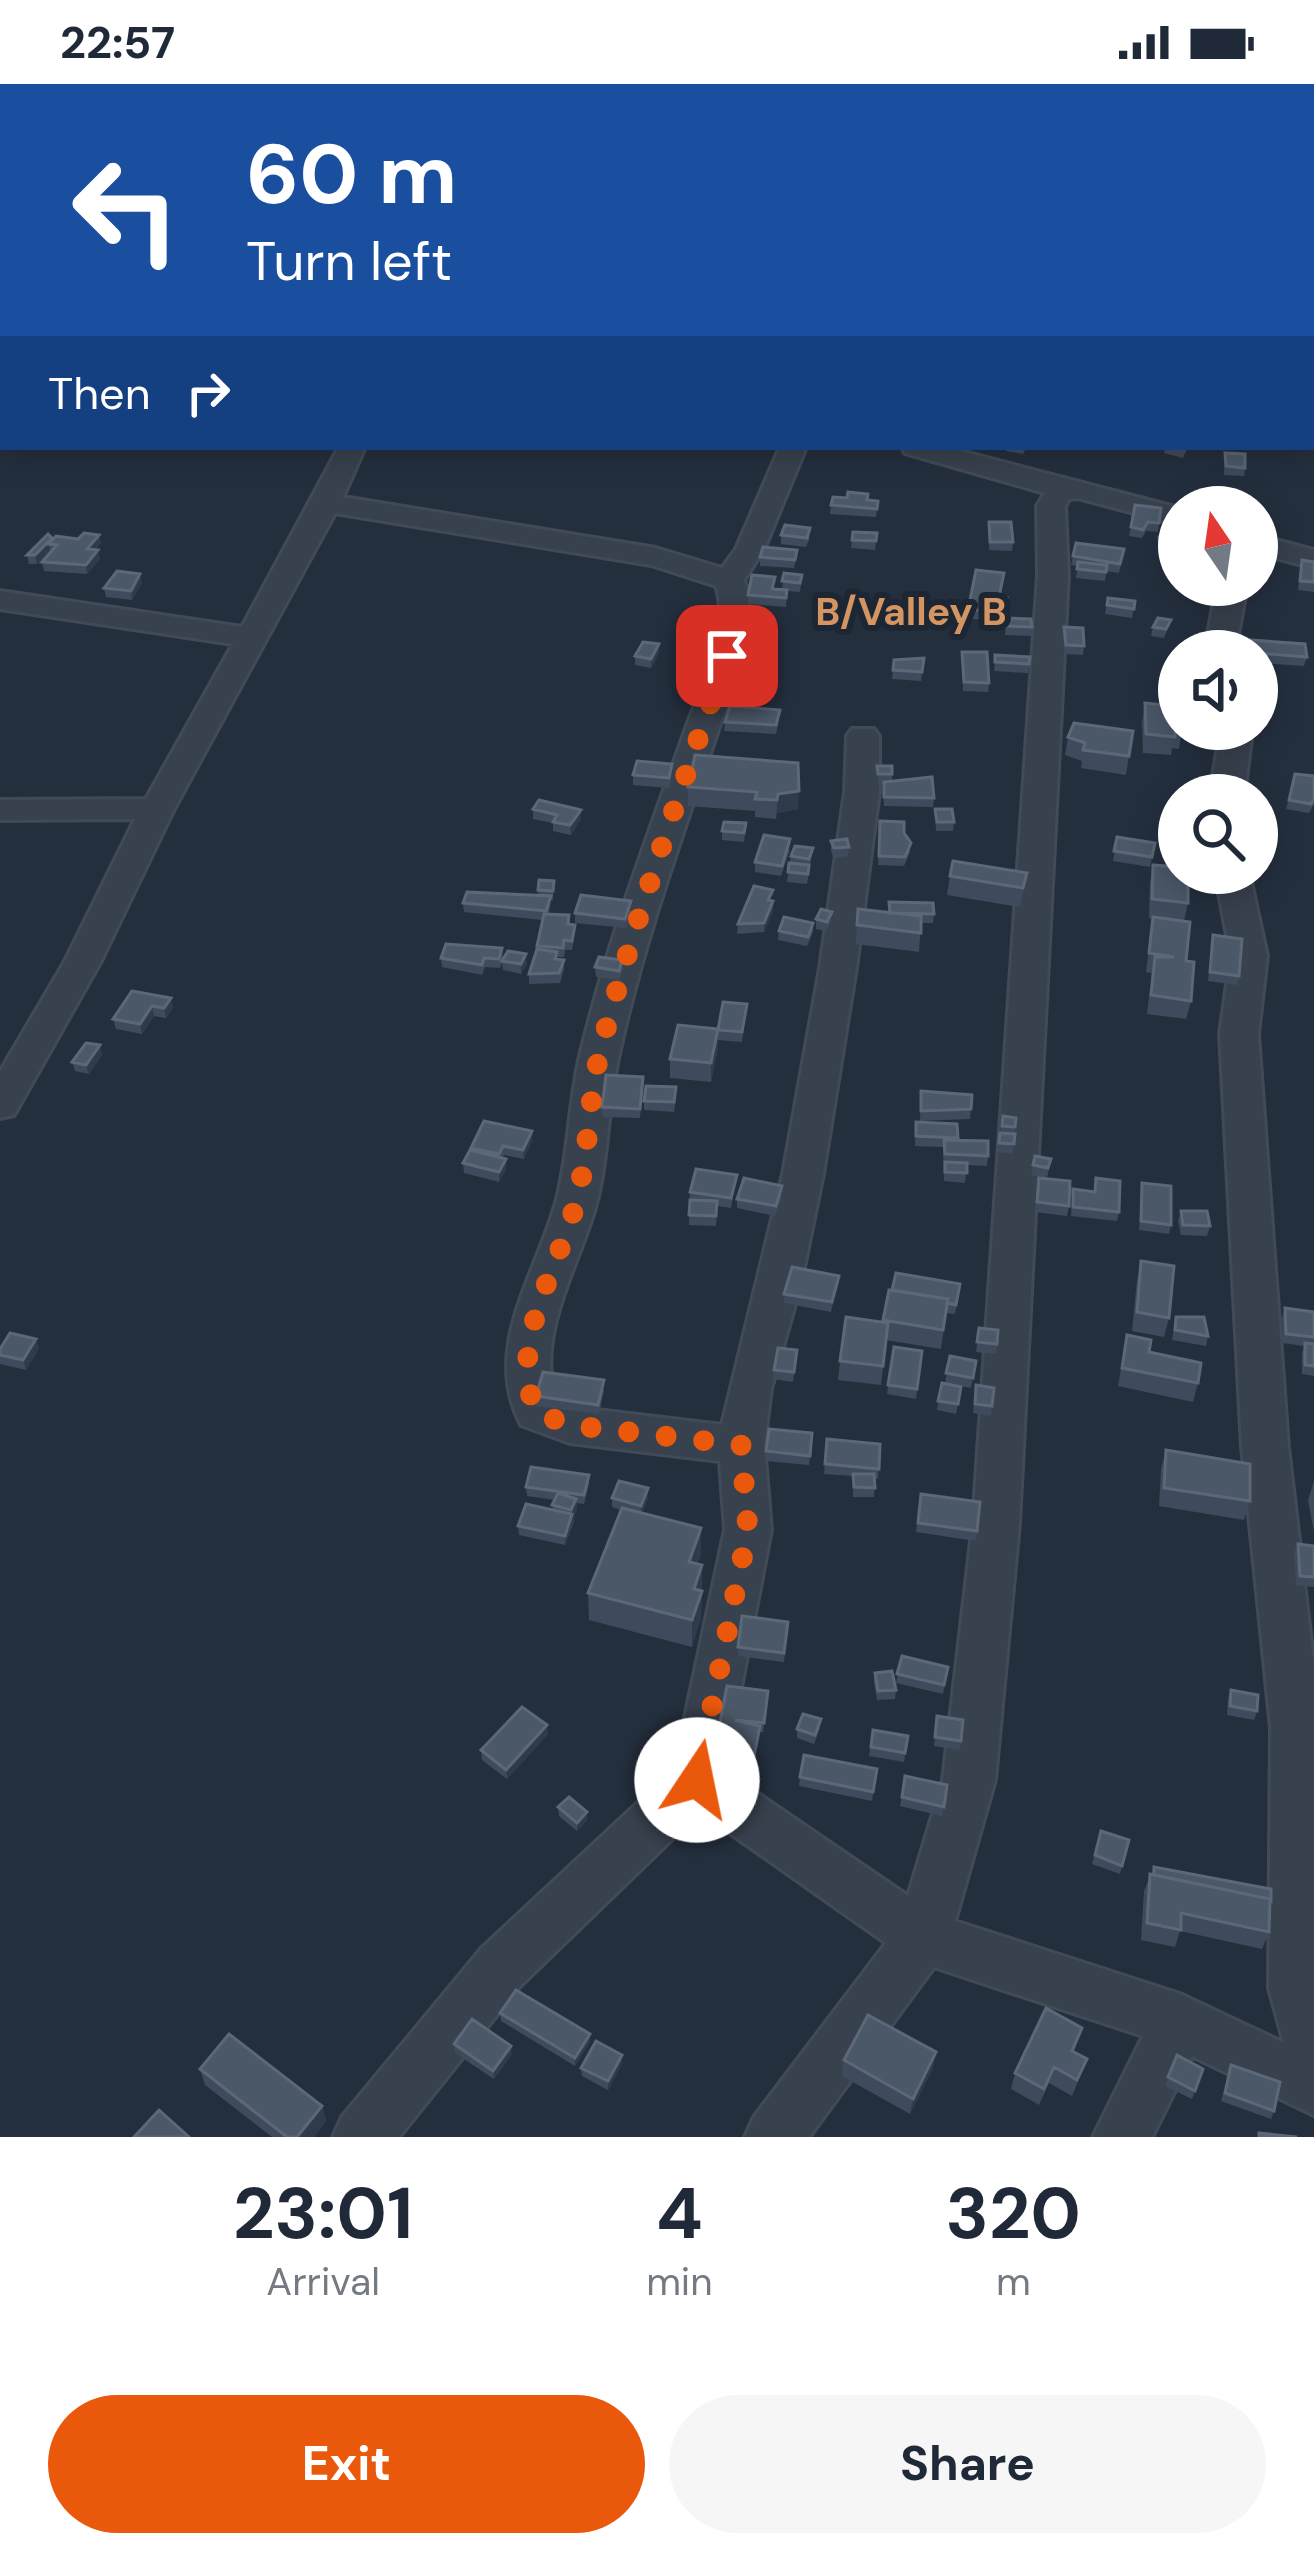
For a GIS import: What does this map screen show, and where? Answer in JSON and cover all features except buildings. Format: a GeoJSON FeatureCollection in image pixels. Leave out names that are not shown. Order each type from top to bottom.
{"type":"FeatureCollection","features":[{"type":"Feature","properties":{"kind":"street"},"geometry":{"type":"LineString","coordinates":[[0,1105],[83,961],[157,809],[351,450]]}},
{"type":"Feature","properties":{"kind":"street"},"geometry":{"type":"LineString","coordinates":[[729,580],[750,549],[792,450]]}},
{"type":"Feature","properties":{"kind":"street"},"geometry":{"type":"LineString","coordinates":[[925,450],[1158,512]]}},
{"type":"Feature","properties":{"kind":"street"},"geometry":{"type":"LineString","coordinates":[[774,2137],[923,1937],[969,1780],[996,1524],[1053,574],[1051,506],[1065,490]]}},
{"type":"Feature","properties":{"kind":"street"},"geometry":{"type":"LineString","coordinates":[[326,503],[656,557],[729,580]]}},
{"type":"Feature","properties":{"kind":"street"},"geometry":{"type":"LineString","coordinates":[[1278,550],[1314,560]]}},
{"type":"Feature","properties":{"kind":"street"},"geometry":{"type":"LineString","coordinates":[[729,580],[734,596],[727,656],[601,1044],[576,1202],[542,1295],[529,1395],[537,1413],[570,1425],[741,1445]]}},
{"type":"Feature","properties":{"kind":"street"},"geometry":{"type":"LineString","coordinates":[[0,600],[249,637]]}},
{"type":"Feature","properties":{"kind":"street"},"geometry":{"type":"LineString","coordinates":[[362,2137],[501,1966],[697,1780],[748,1530],[741,1445],[749,1389],[779,1287],[803,1174],[862,792],[863,736]]}},
{"type":"Feature","properties":{"kind":"street"},"geometry":{"type":"LineString","coordinates":[[0,810],[157,809]]}},
{"type":"Feature","properties":{"kind":"street"},"geometry":{"type":"LineString","coordinates":[[1236,894],[1249,956],[1239,1034],[1264,1447],[1296,1729],[1296,1988],[1314,2050]]}},
{"type":"Feature","properties":{"kind":"street"},"geometry":{"type":"LineString","coordinates":[[697,1780],[923,1937],[1180,2021],[1314,2087]]}},
{"type":"Feature","properties":{"kind":"street"},"geometry":{"type":"LineString","coordinates":[[1122,2137],[1180,2021]]}},
{"type":"Feature","properties":{"kind":"district","name":"B/Valley B"},"geometry":{"type":"Point","coordinates":[911,611]}},
{"type":"Feature","properties":{"kind":"route"},"geometry":{"type":"LineString","coordinates":[[697,1780],[748,1530],[741,1445],[570,1425],[537,1413],[529,1395],[529,1358],[542,1295],[576,1202],[601,1044],[727,656]]}}]}
